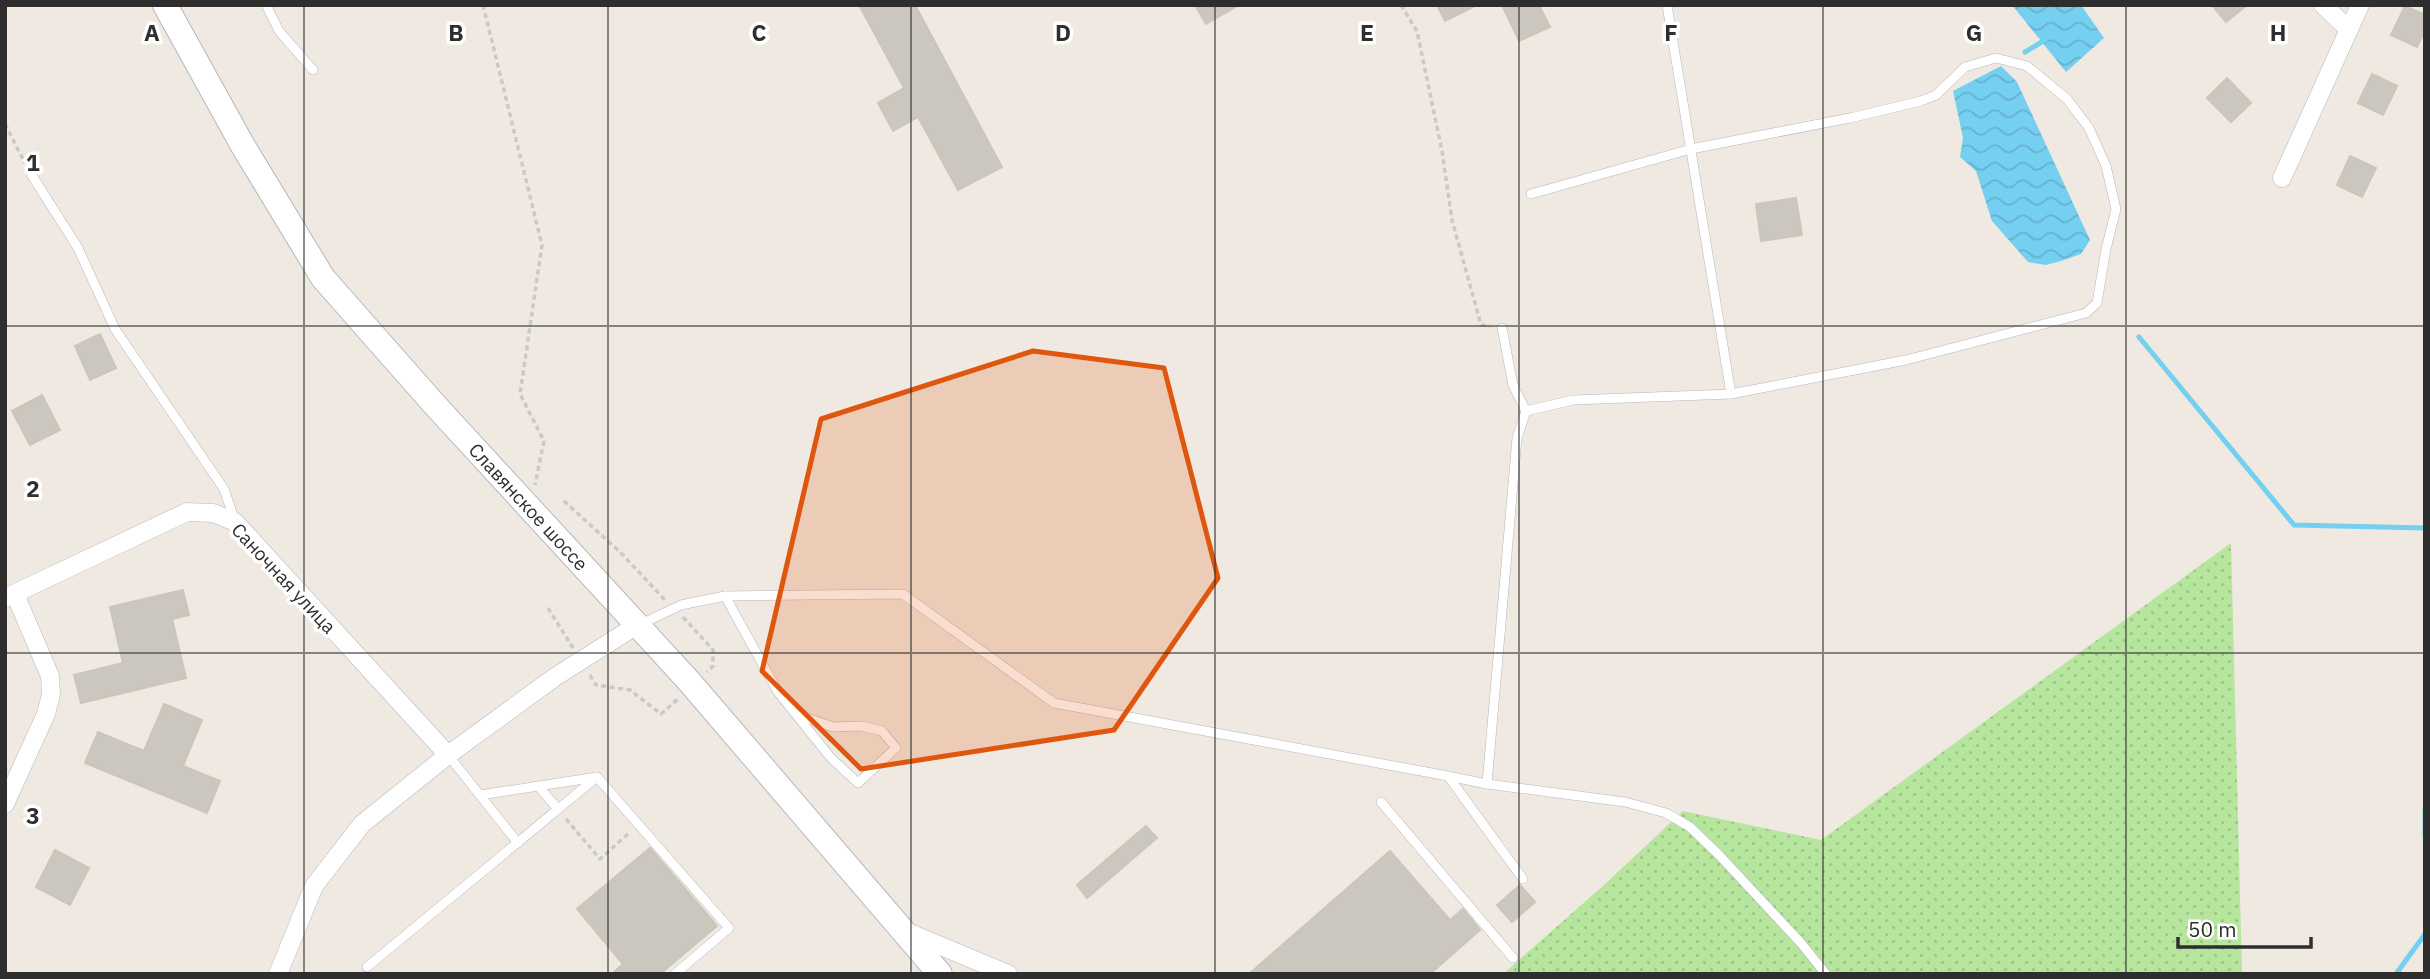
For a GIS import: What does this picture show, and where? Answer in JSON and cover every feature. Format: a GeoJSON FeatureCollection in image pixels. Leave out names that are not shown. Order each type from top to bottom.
{"type":"FeatureCollection","features":[{"type":"Feature","properties":{"kind":"main road","name":"Славянское шоссе"},"geometry":{"type":"LineString","coordinates":[[166,5],[243,146],[323,278],[530,509],[687,678],[940,974]]}},
{"type":"Feature","properties":{"kind":"street"},"geometry":{"type":"LineString","coordinates":[[2323,5],[2349,30]]}},
{"type":"Feature","properties":{"kind":"street"},"geometry":{"type":"LineString","coordinates":[[2282,178],[2360,5]]}},
{"type":"Feature","properties":{"kind":"street","name":"Саночная улица"},"geometry":{"type":"LineString","coordinates":[[10,596],[187,512],[213,513],[235,522],[448,755]]}},
{"type":"Feature","properties":{"kind":"street"},"geometry":{"type":"LineString","coordinates":[[5,804],[46,714],[51,694],[50,676],[10,596]]}},
{"type":"Feature","properties":{"kind":"street"},"geometry":{"type":"LineString","coordinates":[[278,974],[314,886],[362,824],[448,755],[555,677],[637,625]]}},
{"type":"Feature","properties":{"kind":"street"},"geometry":{"type":"LineString","coordinates":[[904,930],[1008,974]]}},
{"type":"Feature","properties":{"kind":"lane"},"geometry":{"type":"LineString","coordinates":[[266,5],[279,31],[313,70]]}},
{"type":"Feature","properties":{"kind":"lane"},"geometry":{"type":"LineString","coordinates":[[1667,5],[1731,394]]}},
{"type":"Feature","properties":{"kind":"lane"},"geometry":{"type":"LineString","coordinates":[[1526,411],[1573,400],[1731,394],[1906,360],[2086,313],[2097,303],[2102,267],[2116,209],[2106,166],[2095,141],[2089,128],[2067,99],[2026,66],[1996,58],[1965,67],[1936,95],[1921,101],[1850,118],[1690,149],[1531,194]]}},
{"type":"Feature","properties":{"kind":"lane"},"geometry":{"type":"LineString","coordinates":[[31,174],[78,248],[115,329],[224,489],[235,522]]}},
{"type":"Feature","properties":{"kind":"lane"},"geometry":{"type":"LineString","coordinates":[[1487,784],[1517,438],[1526,411],[1513,385],[1502,328]]}},
{"type":"Feature","properties":{"kind":"lane"},"geometry":{"type":"LineString","coordinates":[[637,625],[681,605],[726,596],[903,594],[1054,703],[1487,784],[1625,802],[1666,813],[1690,827],[1720,856],[1826,974]]}},
{"type":"Feature","properties":{"kind":"lane"},"geometry":{"type":"LineString","coordinates":[[726,596],[778,692],[831,758],[858,783],[896,748],[882,731],[861,726],[833,727],[796,714]]}},
{"type":"Feature","properties":{"kind":"lane"},"geometry":{"type":"LineString","coordinates":[[448,755],[518,843]]}},
{"type":"Feature","properties":{"kind":"lane"},"geometry":{"type":"LineString","coordinates":[[1448,776],[1523,879]]}},
{"type":"Feature","properties":{"kind":"lane"},"geometry":{"type":"LineString","coordinates":[[480,795],[597,777]]}},
{"type":"Feature","properties":{"kind":"lane"},"geometry":{"type":"LineString","coordinates":[[366,967],[597,777]]}},
{"type":"Feature","properties":{"kind":"lane"},"geometry":{"type":"LineString","coordinates":[[597,777],[729,928],[676,974]]}},
{"type":"Feature","properties":{"kind":"lane"},"geometry":{"type":"LineString","coordinates":[[537,786],[558,809]]}},
{"type":"Feature","properties":{"kind":"lane"},"geometry":{"type":"LineString","coordinates":[[1381,802],[1513,958]]}},
{"type":"Feature","properties":{"kind":"path"},"geometry":{"type":"LineString","coordinates":[[483,5],[542,245],[520,394],[544,441],[530,509]]}},
{"type":"Feature","properties":{"kind":"path"},"geometry":{"type":"LineString","coordinates":[[1401,5],[1417,31],[1442,151],[1452,220],[1481,325],[1502,328]]}},
{"type":"Feature","properties":{"kind":"path"},"geometry":{"type":"LineString","coordinates":[[5,124],[31,174]]}},
{"type":"Feature","properties":{"kind":"path"},"geometry":{"type":"LineString","coordinates":[[564,501],[621,553]]}},
{"type":"Feature","properties":{"kind":"path"},"geometry":{"type":"LineString","coordinates":[[558,809],[600,859],[639,825]]}},
{"type":"Feature","properties":{"kind":"highlighted area"},"geometry":{"type":"Polygon","coordinates":[[[1033,351],[1164,368],[1218,578],[1114,730],[861,769],[762,671],[821,419],[1033,351]]]}},
{"type":"Feature","properties":{"kind":"green space"},"geometry":{"type":"Polygon","coordinates":[[[2231,543],[2242,974],[1503,974],[1683,811],[1821,840],[2231,543]]]}},
{"type":"Feature","properties":{"kind":"water"},"geometry":{"type":"Polygon","coordinates":[[[2012,5],[2081,5],[2104,38],[2066,72],[2012,5]]]}},
{"type":"Feature","properties":{"kind":"water"},"geometry":{"type":"Polygon","coordinates":[[[2001,66],[2017,82],[2090,240],[2081,254],[2046,265],[2028,262],[1992,221],[1976,171],[1960,157],[1963,138],[1953,91],[2001,66]]]}},
{"type":"Feature","properties":{"kind":"building"},"geometry":{"type":"Polygon","coordinates":[[[859,5],[915,5],[1002,167],[958,190],[918,117],[893,131],[878,103],[904,88],[859,5]]]}},
{"type":"Feature","properties":{"kind":"building"},"geometry":{"type":"Polygon","coordinates":[[[1195,5],[1239,5],[1206,24],[1195,5]]]}},
{"type":"Feature","properties":{"kind":"building"},"geometry":{"type":"Polygon","coordinates":[[[1437,5],[1477,5],[1445,21],[1437,5]]]}},
{"type":"Feature","properties":{"kind":"building"},"geometry":{"type":"Polygon","coordinates":[[[1502,5],[1539,5],[1550,27],[1519,41],[1502,5]]]}},
{"type":"Feature","properties":{"kind":"building"},"geometry":{"type":"Polygon","coordinates":[[[2212,5],[2247,5],[2226,22],[2212,5]]]}},
{"type":"Feature","properties":{"kind":"building"},"geometry":{"type":"Polygon","coordinates":[[[2405,6],[2425,15],[2425,30],[2417,47],[2391,35],[2405,6]]]}},
{"type":"Feature","properties":{"kind":"building"},"geometry":{"type":"Polygon","coordinates":[[[2372,74],[2397,86],[2383,115],[2358,103],[2372,74]]]}},
{"type":"Feature","properties":{"kind":"building"},"geometry":{"type":"Polygon","coordinates":[[[2227,78],[2251,103],[2231,122],[2207,98],[2227,78]]]}},
{"type":"Feature","properties":{"kind":"building"},"geometry":{"type":"Polygon","coordinates":[[[2350,156],[2376,168],[2362,197],[2337,185],[2350,156]]]}},
{"type":"Feature","properties":{"kind":"building"},"geometry":{"type":"Polygon","coordinates":[[[1796,198],[1802,235],[1761,241],[1756,204],[1796,198]]]}},
{"type":"Feature","properties":{"kind":"building"},"geometry":{"type":"Polygon","coordinates":[[[100,334],[116,368],[90,380],[75,346],[100,334]]]}},
{"type":"Feature","properties":{"kind":"building"},"geometry":{"type":"Polygon","coordinates":[[[42,395],[60,430],[30,445],[12,411],[42,395]]]}},
{"type":"Feature","properties":{"kind":"building"},"geometry":{"type":"Polygon","coordinates":[[[183,590],[189,615],[172,619],[186,678],[81,703],[74,675],[123,663],[110,607],[183,590]]]}},
{"type":"Feature","properties":{"kind":"building"},"geometry":{"type":"Polygon","coordinates":[[[164,704],[202,720],[183,766],[220,781],[207,813],[85,763],[98,732],[144,751],[164,704]]]}},
{"type":"Feature","properties":{"kind":"building"},"geometry":{"type":"Polygon","coordinates":[[[1146,826],[1157,838],[1087,898],[1077,885],[1146,826]]]}},
{"type":"Feature","properties":{"kind":"building"},"geometry":{"type":"Polygon","coordinates":[[[650,848],[717,926],[660,974],[612,974],[623,964],[577,909],[650,848]]]}},
{"type":"Feature","properties":{"kind":"building"},"geometry":{"type":"Polygon","coordinates":[[[55,850],[89,868],[70,905],[36,887],[55,850]]]}},
{"type":"Feature","properties":{"kind":"building"},"geometry":{"type":"Polygon","coordinates":[[[1390,851],[1450,920],[1463,909],[1480,930],[1430,974],[1249,974],[1390,851]]]}},
{"type":"Feature","properties":{"kind":"building"},"geometry":{"type":"Polygon","coordinates":[[[1520,885],[1535,902],[1512,922],[1497,905],[1520,885]]]}},
{"type":"Feature","properties":{"kind":"waterway"},"geometry":{"type":"LineString","coordinates":[[2025,52],[2045,40]]}},
{"type":"Feature","properties":{"kind":"waterway"},"geometry":{"type":"LineString","coordinates":[[2139,337],[2294,525],[2425,528]]}},
{"type":"Feature","properties":{"kind":"waterway"},"geometry":{"type":"LineString","coordinates":[[2425,810],[2425,836]]}},
{"type":"Feature","properties":{"kind":"waterway"},"geometry":{"type":"LineString","coordinates":[[2396,974],[2425,934]]}}]}
